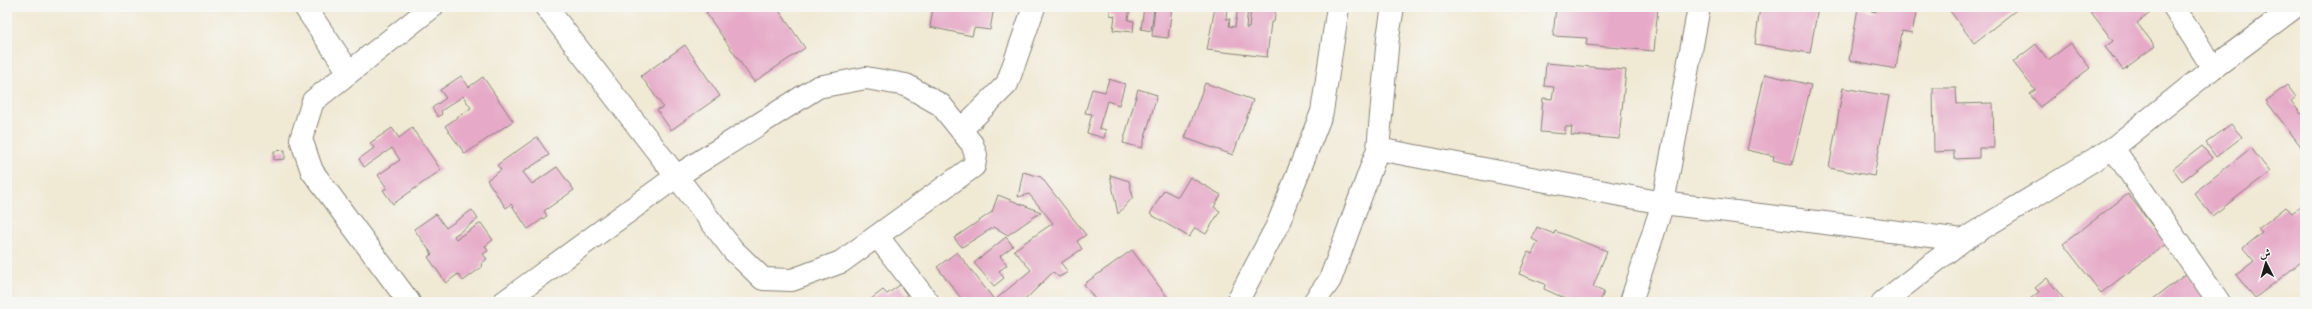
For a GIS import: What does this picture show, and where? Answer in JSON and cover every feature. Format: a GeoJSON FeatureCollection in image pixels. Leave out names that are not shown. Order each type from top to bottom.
{"type":"FeatureCollection","features":[{"type":"Feature","properties":{"kind":"street"},"geometry":{"type":"LineString","coordinates":[[305,7],[349,72]]}},
{"type":"Feature","properties":{"kind":"street"},"geometry":{"type":"LineString","coordinates":[[409,302],[312,171],[301,139],[313,101],[432,7]]}},
{"type":"Feature","properties":{"kind":"street"},"geometry":{"type":"LineString","coordinates":[[504,302],[678,176],[818,87],[866,78],[906,85],[940,105],[972,144],[976,155],[974,166],[842,262],[792,280],[763,279],[733,250],[678,176],[546,7]]}},
{"type":"Feature","properties":{"kind":"street"},"geometry":{"type":"LineString","coordinates":[[961,130],[1007,84],[1034,7]]}},
{"type":"Feature","properties":{"kind":"street"},"geometry":{"type":"LineString","coordinates":[[1237,302],[1278,224],[1322,112],[1338,7]]}},
{"type":"Feature","properties":{"kind":"street"},"geometry":{"type":"LineString","coordinates":[[1314,302],[1330,280],[1378,149],[1388,37],[1393,7]]}},
{"type":"Feature","properties":{"kind":"street"},"geometry":{"type":"LineString","coordinates":[[1631,302],[1663,202],[1699,7]]}},
{"type":"Feature","properties":{"kind":"street"},"geometry":{"type":"LineString","coordinates":[[2174,7],[2213,68]]}},
{"type":"Feature","properties":{"kind":"street"},"geometry":{"type":"LineString","coordinates":[[1883,302],[1963,240],[2113,148],[2213,68],[2295,7]]}},
{"type":"Feature","properties":{"kind":"street"},"geometry":{"type":"LineString","coordinates":[[2113,148],[2219,302]]}},
{"type":"Feature","properties":{"kind":"street"},"geometry":{"type":"LineString","coordinates":[[1378,149],[1663,202],[1963,240]]}},
{"type":"Feature","properties":{"kind":"street"},"geometry":{"type":"LineString","coordinates":[[878,237],[928,302]]}},
{"type":"Feature","properties":{"kind":"building"},"geometry":{"type":"Polygon","coordinates":[[[715,7],[781,7],[778,9],[805,48],[754,82],[706,13],[715,7]]]}},
{"type":"Feature","properties":{"kind":"building"},"geometry":{"type":"Polygon","coordinates":[[[933,7],[994,7],[990,30],[974,28],[972,36],[930,27],[933,7]]]}},
{"type":"Feature","properties":{"kind":"building"},"geometry":{"type":"Polygon","coordinates":[[[1110,7],[1130,7],[1128,20],[1134,21],[1133,32],[1113,30],[1115,16],[1110,15],[1110,7]]]}},
{"type":"Feature","properties":{"kind":"building"},"geometry":{"type":"Polygon","coordinates":[[[1144,7],[1154,7],[1151,31],[1141,29],[1144,7]]]}},
{"type":"Feature","properties":{"kind":"building"},"geometry":{"type":"Polygon","coordinates":[[[1155,7],[1172,7],[1168,38],[1152,36],[1155,7]]]}},
{"type":"Feature","properties":{"kind":"building"},"geometry":{"type":"Polygon","coordinates":[[[1215,7],[1227,7],[1226,19],[1230,19],[1229,26],[1235,27],[1238,7],[1248,7],[1246,28],[1249,28],[1251,7],[1276,7],[1274,22],[1271,22],[1267,57],[1207,50],[1215,7]]]}},
{"type":"Feature","properties":{"kind":"building"},"geometry":{"type":"Polygon","coordinates":[[[1556,7],[1658,7],[1654,51],[1586,45],[1587,38],[1553,36],[1556,7]]]}},
{"type":"Feature","properties":{"kind":"building"},"geometry":{"type":"Polygon","coordinates":[[[1760,7],[1818,7],[1810,53],[1755,44],[1760,7]]]}},
{"type":"Feature","properties":{"kind":"building"},"geometry":{"type":"Polygon","coordinates":[[[1877,7],[1917,9],[1912,33],[1902,31],[1896,69],[1849,60],[1858,8],[1876,12],[1877,7]]]}},
{"type":"Feature","properties":{"kind":"building"},"geometry":{"type":"Polygon","coordinates":[[[1947,7],[2020,7],[1974,43],[1947,7]]]}},
{"type":"Feature","properties":{"kind":"building"},"geometry":{"type":"Polygon","coordinates":[[[2087,7],[2145,7],[2150,13],[2137,23],[2155,46],[2123,70],[2105,47],[2113,41],[2087,7]]]}},
{"type":"Feature","properties":{"kind":"building"},"geometry":{"type":"Polygon","coordinates":[[[2071,43],[2090,68],[2040,107],[2030,94],[2035,90],[2013,62],[2036,44],[2048,60],[2071,43]]]}},
{"type":"Feature","properties":{"kind":"building"},"geometry":{"type":"Polygon","coordinates":[[[685,45],[720,96],[671,130],[657,110],[663,107],[641,76],[685,45]]]}},
{"type":"Feature","properties":{"kind":"building"},"geometry":{"type":"Polygon","coordinates":[[[1546,63],[1626,70],[1619,139],[1571,135],[1572,127],[1565,127],[1565,134],[1540,132],[1543,98],[1552,99],[1554,87],[1544,86],[1546,63]]]}},
{"type":"Feature","properties":{"kind":"building"},"geometry":{"type":"Polygon","coordinates":[[[1765,74],[1811,85],[1792,165],[1773,160],[1774,156],[1747,150],[1765,74]]]}},
{"type":"Feature","properties":{"kind":"building"},"geometry":{"type":"Polygon","coordinates":[[[461,76],[469,87],[483,77],[513,121],[465,154],[445,126],[471,108],[463,96],[441,111],[442,114],[438,117],[432,108],[446,98],[440,90],[461,76]]]}},
{"type":"Feature","properties":{"kind":"building"},"geometry":{"type":"Polygon","coordinates":[[[1109,79],[1125,84],[1119,105],[1107,101],[1099,128],[1106,130],[1104,138],[1087,133],[1092,114],[1085,113],[1092,89],[1105,92],[1109,79]]]}},
{"type":"Feature","properties":{"kind":"building"},"geometry":{"type":"Polygon","coordinates":[[[1205,83],[1253,100],[1233,155],[1185,138],[1205,83]]]}},
{"type":"Feature","properties":{"kind":"building"},"geometry":{"type":"Polygon","coordinates":[[[2287,85],[2296,97],[2291,101],[2301,114],[2305,111],[2305,147],[2303,149],[2266,101],[2287,85]]]}},
{"type":"Feature","properties":{"kind":"building"},"geometry":{"type":"Polygon","coordinates":[[[1843,88],[1889,96],[1874,176],[1829,168],[1843,88]]]}},
{"type":"Feature","properties":{"kind":"building"},"geometry":{"type":"Polygon","coordinates":[[[1933,88],[1956,88],[1957,104],[1993,103],[1994,148],[1979,148],[1979,158],[1954,159],[1954,151],[1934,152],[1933,88]]]}},
{"type":"Feature","properties":{"kind":"building"},"geometry":{"type":"Polygon","coordinates":[[[1138,89],[1157,95],[1142,148],[1123,143],[1138,89]]]}},
{"type":"Feature","properties":{"kind":"building"},"geometry":{"type":"Polygon","coordinates":[[[2231,124],[2242,137],[2216,157],[2206,143],[2231,124]]]}},
{"type":"Feature","properties":{"kind":"building"},"geometry":{"type":"Polygon","coordinates":[[[392,128],[399,138],[412,128],[441,170],[393,204],[383,190],[387,188],[378,175],[400,160],[392,148],[364,167],[359,159],[374,148],[370,143],[392,128]]]}},
{"type":"Feature","properties":{"kind":"building"},"geometry":{"type":"Polygon","coordinates":[[[537,137],[549,155],[523,172],[532,184],[557,167],[574,190],[544,211],[547,216],[528,229],[511,204],[506,208],[487,180],[501,170],[497,165],[537,137]]]}},
{"type":"Feature","properties":{"kind":"building"},"geometry":{"type":"Polygon","coordinates":[[[2202,146],[2212,158],[2182,181],[2173,169],[2202,146]]]}},
{"type":"Feature","properties":{"kind":"building"},"geometry":{"type":"Polygon","coordinates":[[[2251,148],[2270,172],[2212,216],[2194,193],[2251,148]]]}},
{"type":"Feature","properties":{"kind":"building"},"geometry":{"type":"Polygon","coordinates":[[[285,150],[285,159],[274,160],[274,151],[285,150]]]}},
{"type":"Feature","properties":{"kind":"building"},"geometry":{"type":"Polygon","coordinates":[[[1023,172],[1041,177],[1086,235],[1077,241],[1082,249],[1061,263],[1068,272],[1059,277],[1053,272],[1023,302],[999,302],[996,299],[1031,270],[1014,250],[1053,223],[1029,194],[1018,197],[1023,172]]]}},
{"type":"Feature","properties":{"kind":"building"},"geometry":{"type":"Polygon","coordinates":[[[1110,175],[1129,181],[1133,197],[1118,214],[1110,175]]]}},
{"type":"Feature","properties":{"kind":"building"},"geometry":{"type":"Polygon","coordinates":[[[1190,177],[1221,195],[1214,207],[1220,211],[1206,234],[1195,228],[1189,237],[1150,214],[1164,190],[1178,197],[1190,177]]]}},
{"type":"Feature","properties":{"kind":"building"},"geometry":{"type":"Polygon","coordinates":[[[2128,194],[2166,244],[2101,293],[2063,244],[2128,194]]]}},
{"type":"Feature","properties":{"kind":"building"},"geometry":{"type":"Polygon","coordinates":[[[998,195],[1041,212],[1008,235],[994,227],[962,247],[954,238],[992,212],[998,195]]]}},
{"type":"Feature","properties":{"kind":"building"},"geometry":{"type":"Polygon","coordinates":[[[2305,203],[2305,259],[2255,298],[2236,275],[2254,261],[2243,248],[2262,233],[2258,229],[2286,207],[2292,213],[2305,203]]]}},
{"type":"Feature","properties":{"kind":"building"},"geometry":{"type":"Polygon","coordinates":[[[472,210],[478,219],[454,236],[456,239],[481,223],[493,240],[485,246],[488,251],[483,254],[487,259],[481,264],[482,267],[463,281],[458,274],[446,283],[428,257],[432,254],[414,229],[436,214],[446,228],[472,210]]]}},
{"type":"Feature","properties":{"kind":"building"},"geometry":{"type":"Polygon","coordinates":[[[1537,227],[1554,234],[1555,231],[1607,251],[1593,287],[1604,292],[1600,302],[1573,302],[1544,289],[1545,284],[1519,274],[1528,252],[1532,254],[1538,242],[1532,239],[1537,227]]]}},
{"type":"Feature","properties":{"kind":"building"},"geometry":{"type":"Polygon","coordinates":[[[1006,237],[1013,246],[1000,256],[1007,265],[999,271],[1004,278],[994,286],[974,263],[1006,237]]]}},
{"type":"Feature","properties":{"kind":"building"},"geometry":{"type":"Polygon","coordinates":[[[1132,250],[1171,302],[1097,302],[1084,284],[1132,250]]]}},
{"type":"Feature","properties":{"kind":"building"},"geometry":{"type":"Polygon","coordinates":[[[957,252],[996,302],[964,302],[937,267],[957,252]]]}},
{"type":"Feature","properties":{"kind":"building"},"geometry":{"type":"Polygon","coordinates":[[[2186,274],[2208,302],[2155,302],[2153,299],[2186,274]]]}},
{"type":"Feature","properties":{"kind":"building"},"geometry":{"type":"Polygon","coordinates":[[[2047,278],[2066,302],[2026,302],[2039,292],[2035,288],[2047,278]]]}},
{"type":"Feature","properties":{"kind":"building"},"geometry":{"type":"Polygon","coordinates":[[[900,285],[907,295],[897,302],[867,302],[883,290],[887,294],[900,285]]]}}]}
